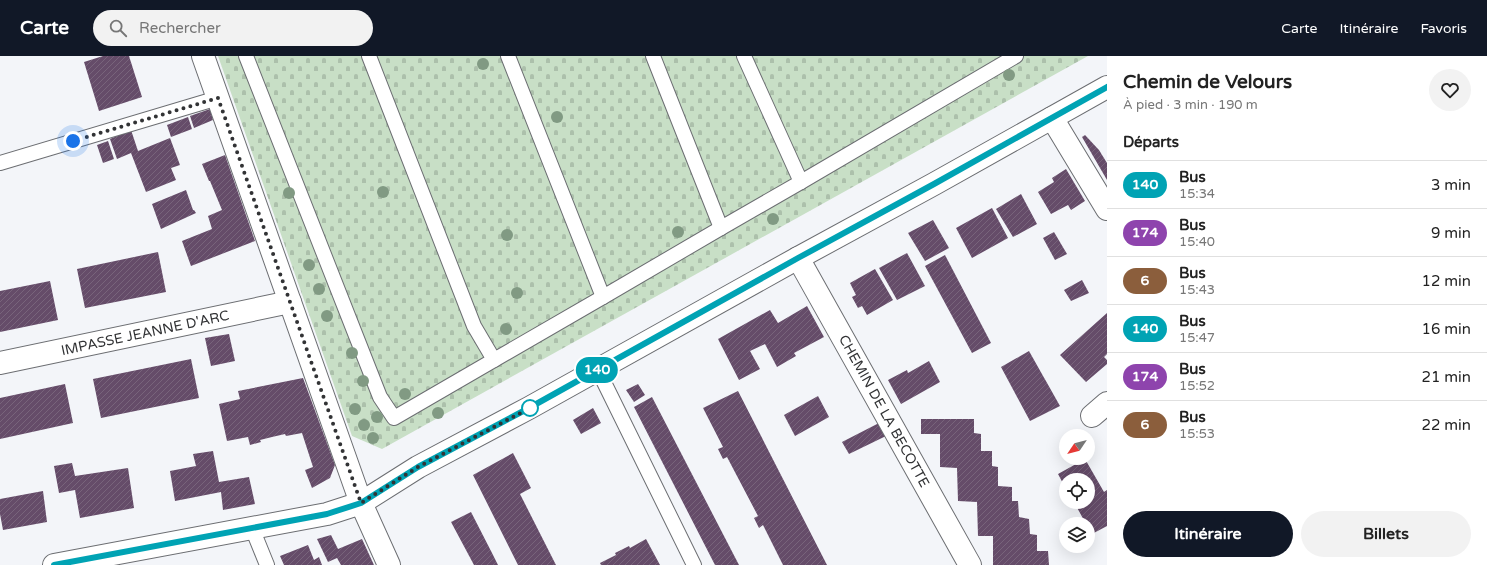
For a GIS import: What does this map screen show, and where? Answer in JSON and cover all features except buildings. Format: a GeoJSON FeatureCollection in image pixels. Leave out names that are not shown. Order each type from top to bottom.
{"type":"FeatureCollection","features":[{"type":"Feature","properties":{"kind":"street"},"geometry":{"type":"LineString","coordinates":[[203,56],[361,503],[389,565]]}},
{"type":"Feature","properties":{"kind":"street"},"geometry":{"type":"LineString","coordinates":[[54,565],[106,560],[252,528],[327,514],[361,503],[418,467],[598,370],[1107,87]]}},
{"type":"Feature","properties":{"kind":"street"},"geometry":{"type":"LineString","coordinates":[[1052,118],[1107,209]]}},
{"type":"Feature","properties":{"kind":"street","name":"CHEMIN DE LA BECOTTE"},"geometry":{"type":"LineString","coordinates":[[798,258],[970,565]]}},
{"type":"Feature","properties":{"kind":"street","name":"IMPASSE JEANNE D'ARC"},"geometry":{"type":"LineString","coordinates":[[0,363],[290,302]]}},
{"type":"Feature","properties":{"kind":"lane"},"geometry":{"type":"LineString","coordinates":[[246,56],[380,397],[394,418],[1016,56]]}},
{"type":"Feature","properties":{"kind":"lane"},"geometry":{"type":"LineString","coordinates":[[368,56],[474,326],[494,360]]}},
{"type":"Feature","properties":{"kind":"lane"},"geometry":{"type":"LineString","coordinates":[[508,56],[603,297]]}},
{"type":"Feature","properties":{"kind":"lane"},"geometry":{"type":"LineString","coordinates":[[653,56],[721,228]]}},
{"type":"Feature","properties":{"kind":"lane"},"geometry":{"type":"LineString","coordinates":[[744,56],[801,182]]}},
{"type":"Feature","properties":{"kind":"lane"},"geometry":{"type":"LineString","coordinates":[[0,163],[218,98]]}},
{"type":"Feature","properties":{"kind":"lane"},"geometry":{"type":"LineString","coordinates":[[598,370],[694,565]]}},
{"type":"Feature","properties":{"kind":"lane"},"geometry":{"type":"LineString","coordinates":[[252,528],[267,565]]}},
{"type":"Feature","properties":{"kind":"green space"},"geometry":{"type":"Polygon","coordinates":[[[218,56],[1088,56],[382,449],[352,436],[218,56]]]}},
{"type":"Feature","properties":{"kind":"bus line","name":"140"},"geometry":{"type":"LineString","coordinates":[[54,565],[327,514],[361,503],[418,467],[529,408],[1107,87]]}},
{"type":"Feature","properties":{"kind":"route"},"geometry":{"type":"LineString","coordinates":[[73,141],[218,98],[361,503],[418,467],[530,408]]}}]}
